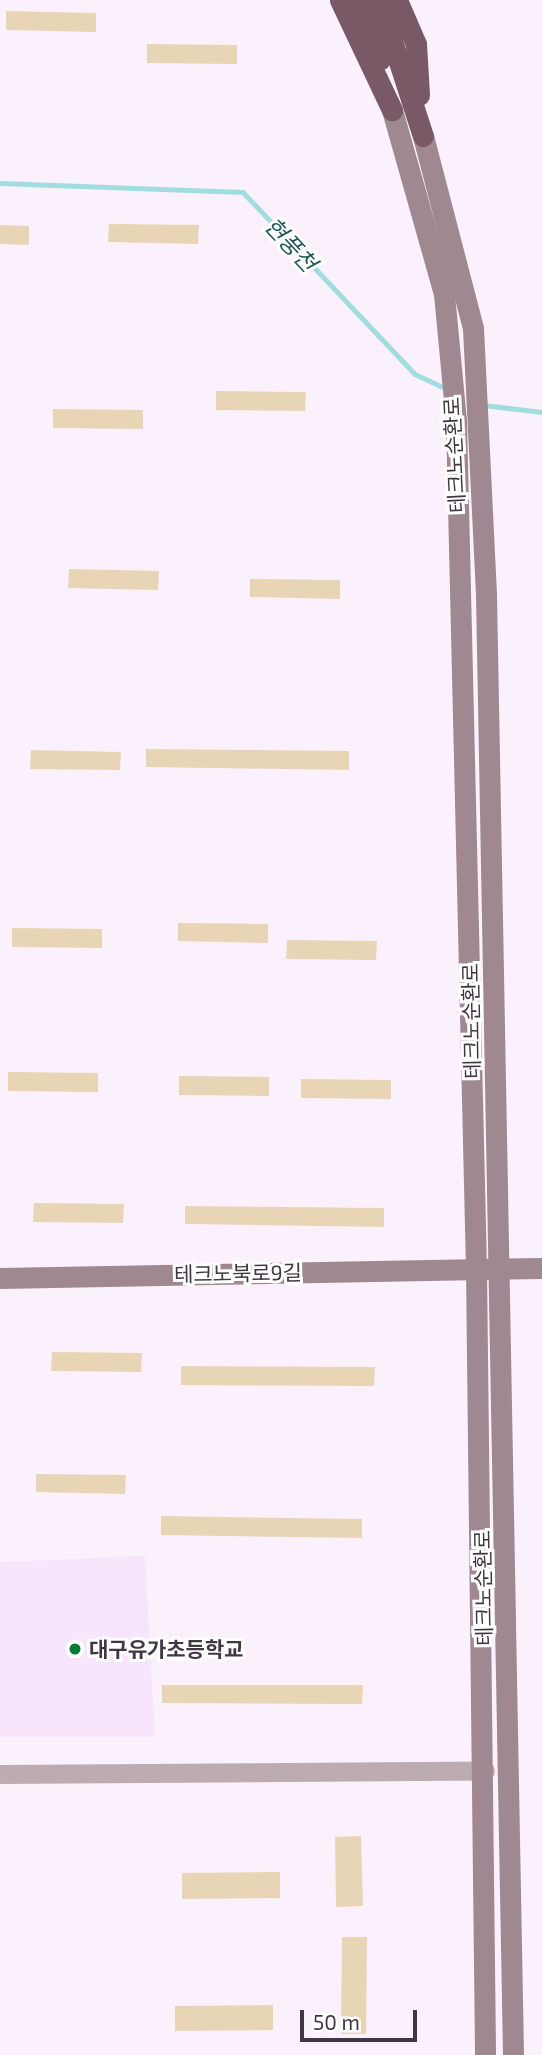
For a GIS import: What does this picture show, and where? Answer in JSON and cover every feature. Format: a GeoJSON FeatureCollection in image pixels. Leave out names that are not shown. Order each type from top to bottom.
{"type":"FeatureCollection","features":[{"type":"Feature","properties":{"kind":"highway"},"geometry":{"type":"LineString","coordinates":[[340,0],[392,110]]}},
{"type":"Feature","properties":{"kind":"highway","name":"테크노순환로"},"geometry":{"type":"LineString","coordinates":[[360,0],[392,110]]}},
{"type":"Feature","properties":{"kind":"highway","name":"테크노순환로"},"geometry":{"type":"LineString","coordinates":[[379,0],[423,135]]}},
{"type":"Feature","properties":{"kind":"highway"},"geometry":{"type":"LineString","coordinates":[[397,0],[416,44],[423,135]]}},
{"type":"Feature","properties":{"kind":"street","name":"테크노순환로"},"geometry":{"type":"LineString","coordinates":[[392,110],[444,293],[454,409],[476,1269],[485,1771],[485,2055]]}},
{"type":"Feature","properties":{"kind":"street","name":"테크노순환로"},"geometry":{"type":"LineString","coordinates":[[423,135],[473,328],[501,1268],[513,2055]]}},
{"type":"Feature","properties":{"kind":"street","name":"테크노북로9길"},"geometry":{"type":"LineString","coordinates":[[0,1278],[542,1268]]}},
{"type":"Feature","properties":{"kind":"street"},"geometry":{"type":"LineString","coordinates":[[0,1774],[485,1771]]}},
{"type":"Feature","properties":{"kind":"shaded area","name":"대구유가초등학교"},"geometry":{"type":"Polygon","coordinates":[[[145,1556],[155,1737],[0,1737],[0,1562],[145,1556]]]}},
{"type":"Feature","properties":{"kind":"building"},"geometry":{"type":"Polygon","coordinates":[[[6,11],[96,13],[96,32],[6,30],[6,11]]]}},
{"type":"Feature","properties":{"kind":"building"},"geometry":{"type":"Polygon","coordinates":[[[147,44],[237,45],[237,64],[147,63],[147,44]]]}},
{"type":"Feature","properties":{"kind":"building"},"geometry":{"type":"Polygon","coordinates":[[[109,224],[199,225],[198,244],[108,242],[109,224]]]}},
{"type":"Feature","properties":{"kind":"building"},"geometry":{"type":"Polygon","coordinates":[[[0,225],[29,226],[29,245],[0,244],[0,225]]]}},
{"type":"Feature","properties":{"kind":"building"},"geometry":{"type":"Polygon","coordinates":[[[216,391],[306,392],[305,411],[216,410],[216,391]]]}},
{"type":"Feature","properties":{"kind":"building"},"geometry":{"type":"Polygon","coordinates":[[[53,409],[143,410],[143,429],[53,428],[53,409]]]}},
{"type":"Feature","properties":{"kind":"building"},"geometry":{"type":"Polygon","coordinates":[[[69,569],[159,571],[158,590],[68,588],[69,569]]]}},
{"type":"Feature","properties":{"kind":"building"},"geometry":{"type":"Polygon","coordinates":[[[250,579],[340,580],[340,599],[250,597],[250,579]]]}},
{"type":"Feature","properties":{"kind":"building"},"geometry":{"type":"Polygon","coordinates":[[[146,749],[349,751],[349,770],[146,767],[146,749]]]}},
{"type":"Feature","properties":{"kind":"building"},"geometry":{"type":"Polygon","coordinates":[[[31,750],[121,752],[120,770],[30,769],[31,750]]]}},
{"type":"Feature","properties":{"kind":"building"},"geometry":{"type":"Polygon","coordinates":[[[178,923],[268,924],[268,943],[178,941],[178,923]]]}},
{"type":"Feature","properties":{"kind":"building"},"geometry":{"type":"Polygon","coordinates":[[[12,928],[102,929],[102,948],[12,947],[12,928]]]}},
{"type":"Feature","properties":{"kind":"building"},"geometry":{"type":"Polygon","coordinates":[[[287,940],[377,941],[376,960],[286,959],[287,940]]]}},
{"type":"Feature","properties":{"kind":"building"},"geometry":{"type":"Polygon","coordinates":[[[8,1072],[98,1073],[98,1092],[8,1091],[8,1072]]]}},
{"type":"Feature","properties":{"kind":"building"},"geometry":{"type":"Polygon","coordinates":[[[179,1076],[269,1077],[269,1096],[179,1095],[179,1076]]]}},
{"type":"Feature","properties":{"kind":"building"},"geometry":{"type":"Polygon","coordinates":[[[301,1079],[391,1080],[391,1099],[301,1098],[301,1079]]]}},
{"type":"Feature","properties":{"kind":"building"},"geometry":{"type":"Polygon","coordinates":[[[34,1203],[124,1204],[123,1223],[33,1222],[34,1203]]]}},
{"type":"Feature","properties":{"kind":"building"},"geometry":{"type":"Polygon","coordinates":[[[185,1206],[384,1208],[384,1227],[185,1224],[185,1206]]]}},
{"type":"Feature","properties":{"kind":"building"},"geometry":{"type":"Polygon","coordinates":[[[52,1352],[142,1353],[141,1372],[51,1371],[52,1352]]]}},
{"type":"Feature","properties":{"kind":"building"},"geometry":{"type":"Polygon","coordinates":[[[181,1366],[375,1367],[374,1386],[181,1385],[181,1366]]]}},
{"type":"Feature","properties":{"kind":"building"},"geometry":{"type":"Polygon","coordinates":[[[36,1474],[126,1475],[125,1494],[36,1492],[36,1474]]]}},
{"type":"Feature","properties":{"kind":"building"},"geometry":{"type":"Polygon","coordinates":[[[161,1516],[362,1519],[362,1538],[161,1535],[161,1516]]]}},
{"type":"Feature","properties":{"kind":"building"},"geometry":{"type":"Polygon","coordinates":[[[162,1685],[363,1685],[362,1704],[162,1703],[162,1685]]]}},
{"type":"Feature","properties":{"kind":"building"},"geometry":{"type":"Polygon","coordinates":[[[361,1836],[363,1906],[336,1907],[335,1837],[361,1836]]]}},
{"type":"Feature","properties":{"kind":"building"},"geometry":{"type":"Polygon","coordinates":[[[280,1872],[280,1898],[182,1899],[182,1873],[280,1872]]]}},
{"type":"Feature","properties":{"kind":"building"},"geometry":{"type":"Polygon","coordinates":[[[342,1937],[367,1937],[366,2034],[341,2034],[342,1937]]]}},
{"type":"Feature","properties":{"kind":"building"},"geometry":{"type":"Polygon","coordinates":[[[273,2005],[273,2030],[175,2031],[175,2006],[273,2005]]]}},
{"type":"Feature","properties":{"kind":"waterway","name":"현풍천"},"geometry":{"type":"LineString","coordinates":[[0,183],[243,192],[415,374],[447,389]]}},
{"type":"Feature","properties":{"kind":"waterway","name":"현풍천"},"geometry":{"type":"LineString","coordinates":[[484,405],[542,412]]}},
{"type":"Feature","properties":{"kind":"place","name":"대구유가초등학교"},"geometry":{"type":"Point","coordinates":[75,1649]}}]}
